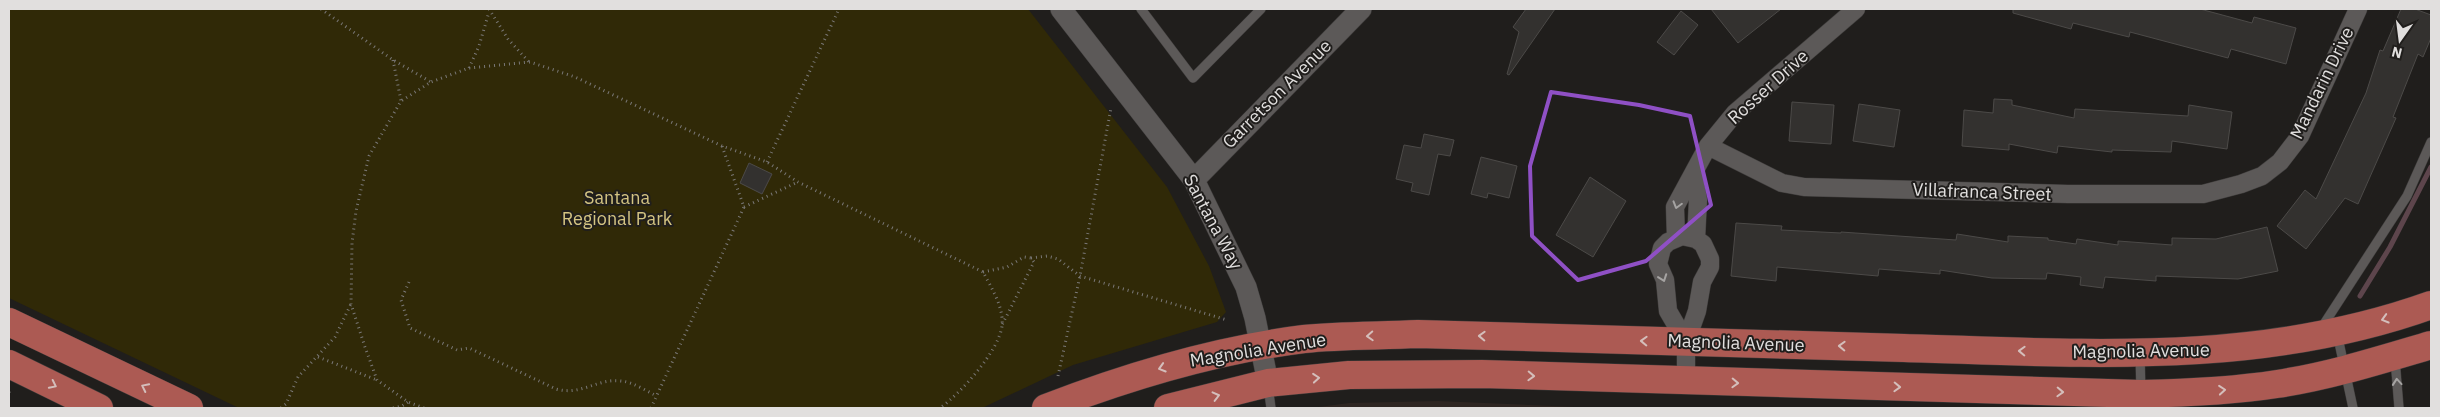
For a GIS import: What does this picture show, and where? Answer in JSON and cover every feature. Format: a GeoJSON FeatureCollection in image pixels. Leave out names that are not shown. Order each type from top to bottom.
{"type":"FeatureCollection","features":[{"type":"Feature","properties":{"kind":"main road","name":"Magnolia Avenue"},"geometry":{"type":"LineString","coordinates":[[1168,408],[1269,396],[1350,375],[1410,374],[1686,381],[2139,401],[2258,386],[2334,346],[2431,305]]}},
{"type":"Feature","properties":{"kind":"main road"},"geometry":{"type":"LineString","coordinates":[[9,322],[188,408]]}},
{"type":"Feature","properties":{"kind":"main road","name":"Magnolia Avenue"},"geometry":{"type":"LineString","coordinates":[[1046,408],[1108,384],[1177,363],[1304,339],[1418,334],[2140,354],[2270,345],[2334,346],[2395,356],[2431,345]]}},
{"type":"Feature","properties":{"kind":"main road"},"geometry":{"type":"LineString","coordinates":[[9,364],[99,408]]}},
{"type":"Feature","properties":{"kind":"street","name":"Santana Way"},"geometry":{"type":"LineString","coordinates":[[1061,9],[1194,180],[1246,287],[1261,347],[1269,396]]}},
{"type":"Feature","properties":{"kind":"street","name":"Garretson Avenue"},"geometry":{"type":"LineString","coordinates":[[1194,180],[1361,9]]}},
{"type":"Feature","properties":{"kind":"street","name":"Rosser Drive"},"geometry":{"type":"LineString","coordinates":[[1676,238],[1675,207],[1694,176],[1708,146],[1735,113],[1856,9]]}},
{"type":"Feature","properties":{"kind":"street","name":"Mandarin Drive"},"geometry":{"type":"LineString","coordinates":[[2262,176],[2280,162],[2300,136],[2358,9]]}},
{"type":"Feature","properties":{"kind":"street","name":"Villafranca Street"},"geometry":{"type":"LineString","coordinates":[[1708,146],[1782,183],[1804,187],[2068,194],[2203,194],[2241,184],[2262,176]]}},
{"type":"Feature","properties":{"kind":"street"},"geometry":{"type":"LineString","coordinates":[[1694,176],[1698,200],[1696,239]]}},
{"type":"Feature","properties":{"kind":"street"},"geometry":{"type":"LineString","coordinates":[[1686,342],[1668,311],[1665,280],[1658,264],[1662,248],[1676,238],[1689,237],[1696,239],[1708,250],[1710,267],[1702,282],[1697,311],[1686,342],[1686,381]]}},
{"type":"Feature","properties":{"kind":"lane"},"geometry":{"type":"LineString","coordinates":[[1141,9],[1193,78],[1262,9]]}},
{"type":"Feature","properties":{"kind":"lane"},"geometry":{"type":"LineString","coordinates":[[2353,408],[2334,346],[2345,296],[2407,196],[2431,142]]}},
{"type":"Feature","properties":{"kind":"lane"},"geometry":{"type":"LineString","coordinates":[[2139,401],[2140,354]]}},
{"type":"Feature","properties":{"kind":"lane"},"geometry":{"type":"LineString","coordinates":[[2395,356],[2399,408]]}},
{"type":"Feature","properties":{"kind":"path"},"geometry":{"type":"LineString","coordinates":[[321,9],[393,60],[431,82]]}},
{"type":"Feature","properties":{"kind":"path"},"geometry":{"type":"LineString","coordinates":[[767,162],[839,9]]}},
{"type":"Feature","properties":{"kind":"path"},"geometry":{"type":"LineString","coordinates":[[489,10],[508,40],[530,62]]}},
{"type":"Feature","properties":{"kind":"path"},"geometry":{"type":"LineString","coordinates":[[469,68],[479,46],[489,10]]}},
{"type":"Feature","properties":{"kind":"path"},"geometry":{"type":"LineString","coordinates":[[393,60],[401,101]]}},
{"type":"Feature","properties":{"kind":"path"},"geometry":{"type":"LineString","coordinates":[[377,380],[351,304],[352,244],[369,156],[401,101],[431,82],[469,68],[530,62],[575,77],[722,146],[767,162],[798,182],[983,272],[997,298],[1002,326]]}},
{"type":"Feature","properties":{"kind":"path"},"geometry":{"type":"LineString","coordinates":[[1058,376],[1080,276],[1112,108]]}},
{"type":"Feature","properties":{"kind":"path"},"geometry":{"type":"LineString","coordinates":[[722,146],[744,207]]}},
{"type":"Feature","properties":{"kind":"path"},"geometry":{"type":"LineString","coordinates":[[651,408],[744,207],[798,182]]}},
{"type":"Feature","properties":{"kind":"path"},"geometry":{"type":"LineString","coordinates":[[983,272],[1007,267],[1024,257],[1047,256],[1058,259],[1080,276],[1227,320]]}},
{"type":"Feature","properties":{"kind":"path"},"geometry":{"type":"LineString","coordinates":[[940,408],[952,400],[974,376],[990,353],[1030,273],[1034,262],[1030,258]]}},
{"type":"Feature","properties":{"kind":"path"},"geometry":{"type":"LineString","coordinates":[[409,282],[400,300],[410,328],[457,350],[469,348],[565,392],[580,390],[608,381],[622,381],[657,396]]}},
{"type":"Feature","properties":{"kind":"path"},"geometry":{"type":"LineString","coordinates":[[281,408],[286,404],[298,377],[335,337],[351,304]]}},
{"type":"Feature","properties":{"kind":"path"},"geometry":{"type":"LineString","coordinates":[[318,357],[377,380],[408,402],[424,408]]}},
{"type":"Feature","properties":{"kind":"path"},"geometry":{"type":"LineString","coordinates":[[393,408],[408,402]]}},
{"type":"Feature","properties":{"kind":"highlighted area"},"geometry":{"type":"Polygon","coordinates":[[[1551,92],[1639,105],[1690,116],[1711,205],[1646,261],[1578,280],[1532,236],[1530,166],[1551,92]]]}},
{"type":"Feature","properties":{"kind":"shaded area"},"geometry":{"type":"Polygon","coordinates":[[[1438,401],[1598,408],[1311,408],[1349,403],[1438,401]]]}},
{"type":"Feature","properties":{"kind":"green space","name":"Santana Regional Park"},"geometry":{"type":"Polygon","coordinates":[[[9,9],[1028,9],[1167,187],[1209,266],[1226,312],[1217,322],[1073,365],[982,408],[239,408],[9,298],[9,9]]]}},
{"type":"Feature","properties":{"kind":"building"},"geometry":{"type":"Polygon","coordinates":[[[1526,9],[1555,9],[1509,75],[1507,74],[1519,32],[1513,27],[1526,9]]]}},
{"type":"Feature","properties":{"kind":"building"},"geometry":{"type":"Polygon","coordinates":[[[1711,9],[1781,9],[1738,43],[1711,9]]]}},
{"type":"Feature","properties":{"kind":"building"},"geometry":{"type":"Polygon","coordinates":[[[2013,9],[2200,9],[2252,23],[2254,17],[2296,28],[2286,64],[2231,49],[2228,58],[2130,32],[2129,37],[2073,23],[2071,29],[2013,13],[2013,9]]]}},
{"type":"Feature","properties":{"kind":"building"},"geometry":{"type":"Polygon","coordinates":[[[2401,9],[2415,9],[2431,15],[2431,38],[2423,57],[2418,54],[2393,117],[2396,118],[2358,204],[2345,198],[2306,249],[2277,226],[2305,190],[2316,199],[2366,93],[2380,50],[2383,51],[2401,9]]]}},
{"type":"Feature","properties":{"kind":"building"},"geometry":{"type":"Polygon","coordinates":[[[1681,11],[1698,25],[1674,55],[1657,42],[1681,11]]]}},
{"type":"Feature","properties":{"kind":"building"},"geometry":{"type":"Polygon","coordinates":[[[1994,99],[2012,100],[2012,105],[2074,118],[2075,109],[2188,116],[2189,105],[2232,112],[2227,149],[2172,141],[2171,152],[2112,150],[2112,152],[2058,146],[2057,153],[2009,144],[2009,150],[1962,146],[1964,110],[1993,113],[1994,99]]]}},
{"type":"Feature","properties":{"kind":"building"},"geometry":{"type":"Polygon","coordinates":[[[1792,102],[1834,105],[1831,144],[1789,141],[1792,102]]]}},
{"type":"Feature","properties":{"kind":"building"},"geometry":{"type":"Polygon","coordinates":[[[1859,104],[1900,110],[1894,147],[1853,141],[1859,104]]]}},
{"type":"Feature","properties":{"kind":"building"},"geometry":{"type":"Polygon","coordinates":[[[1424,134],[1454,140],[1450,156],[1438,154],[1429,195],[1411,191],[1413,183],[1396,179],[1404,145],[1421,148],[1424,134]]]}},
{"type":"Feature","properties":{"kind":"building"},"geometry":{"type":"Polygon","coordinates":[[[1481,157],[1517,166],[1509,198],[1488,193],[1487,198],[1471,194],[1481,157]]]}},
{"type":"Feature","properties":{"kind":"building"},"geometry":{"type":"Polygon","coordinates":[[[749,163],[772,174],[762,194],[740,183],[749,163]]]}},
{"type":"Feature","properties":{"kind":"building"},"geometry":{"type":"Polygon","coordinates":[[[1590,177],[1626,201],[1593,257],[1556,235],[1590,177]]]}},
{"type":"Feature","properties":{"kind":"building"},"geometry":{"type":"Polygon","coordinates":[[[1736,223],[1782,226],[1781,230],[1956,240],[1957,234],[2008,242],[2008,236],[2048,238],[2048,240],[2076,244],[2077,239],[2118,245],[2118,241],[2172,245],[2172,238],[2216,239],[2267,227],[2278,271],[2238,279],[2156,276],[2156,281],[2105,277],[2103,288],[2080,285],[2081,277],[2047,273],[2046,279],[1992,278],[1940,270],[1940,274],[1879,269],[1878,276],[1777,267],[1776,281],[1731,276],[1736,223]]]}},
{"type":"Feature","properties":{"kind":"waterway"},"geometry":{"type":"LineString","coordinates":[[2360,296],[2390,247],[2431,167]]}}]}
